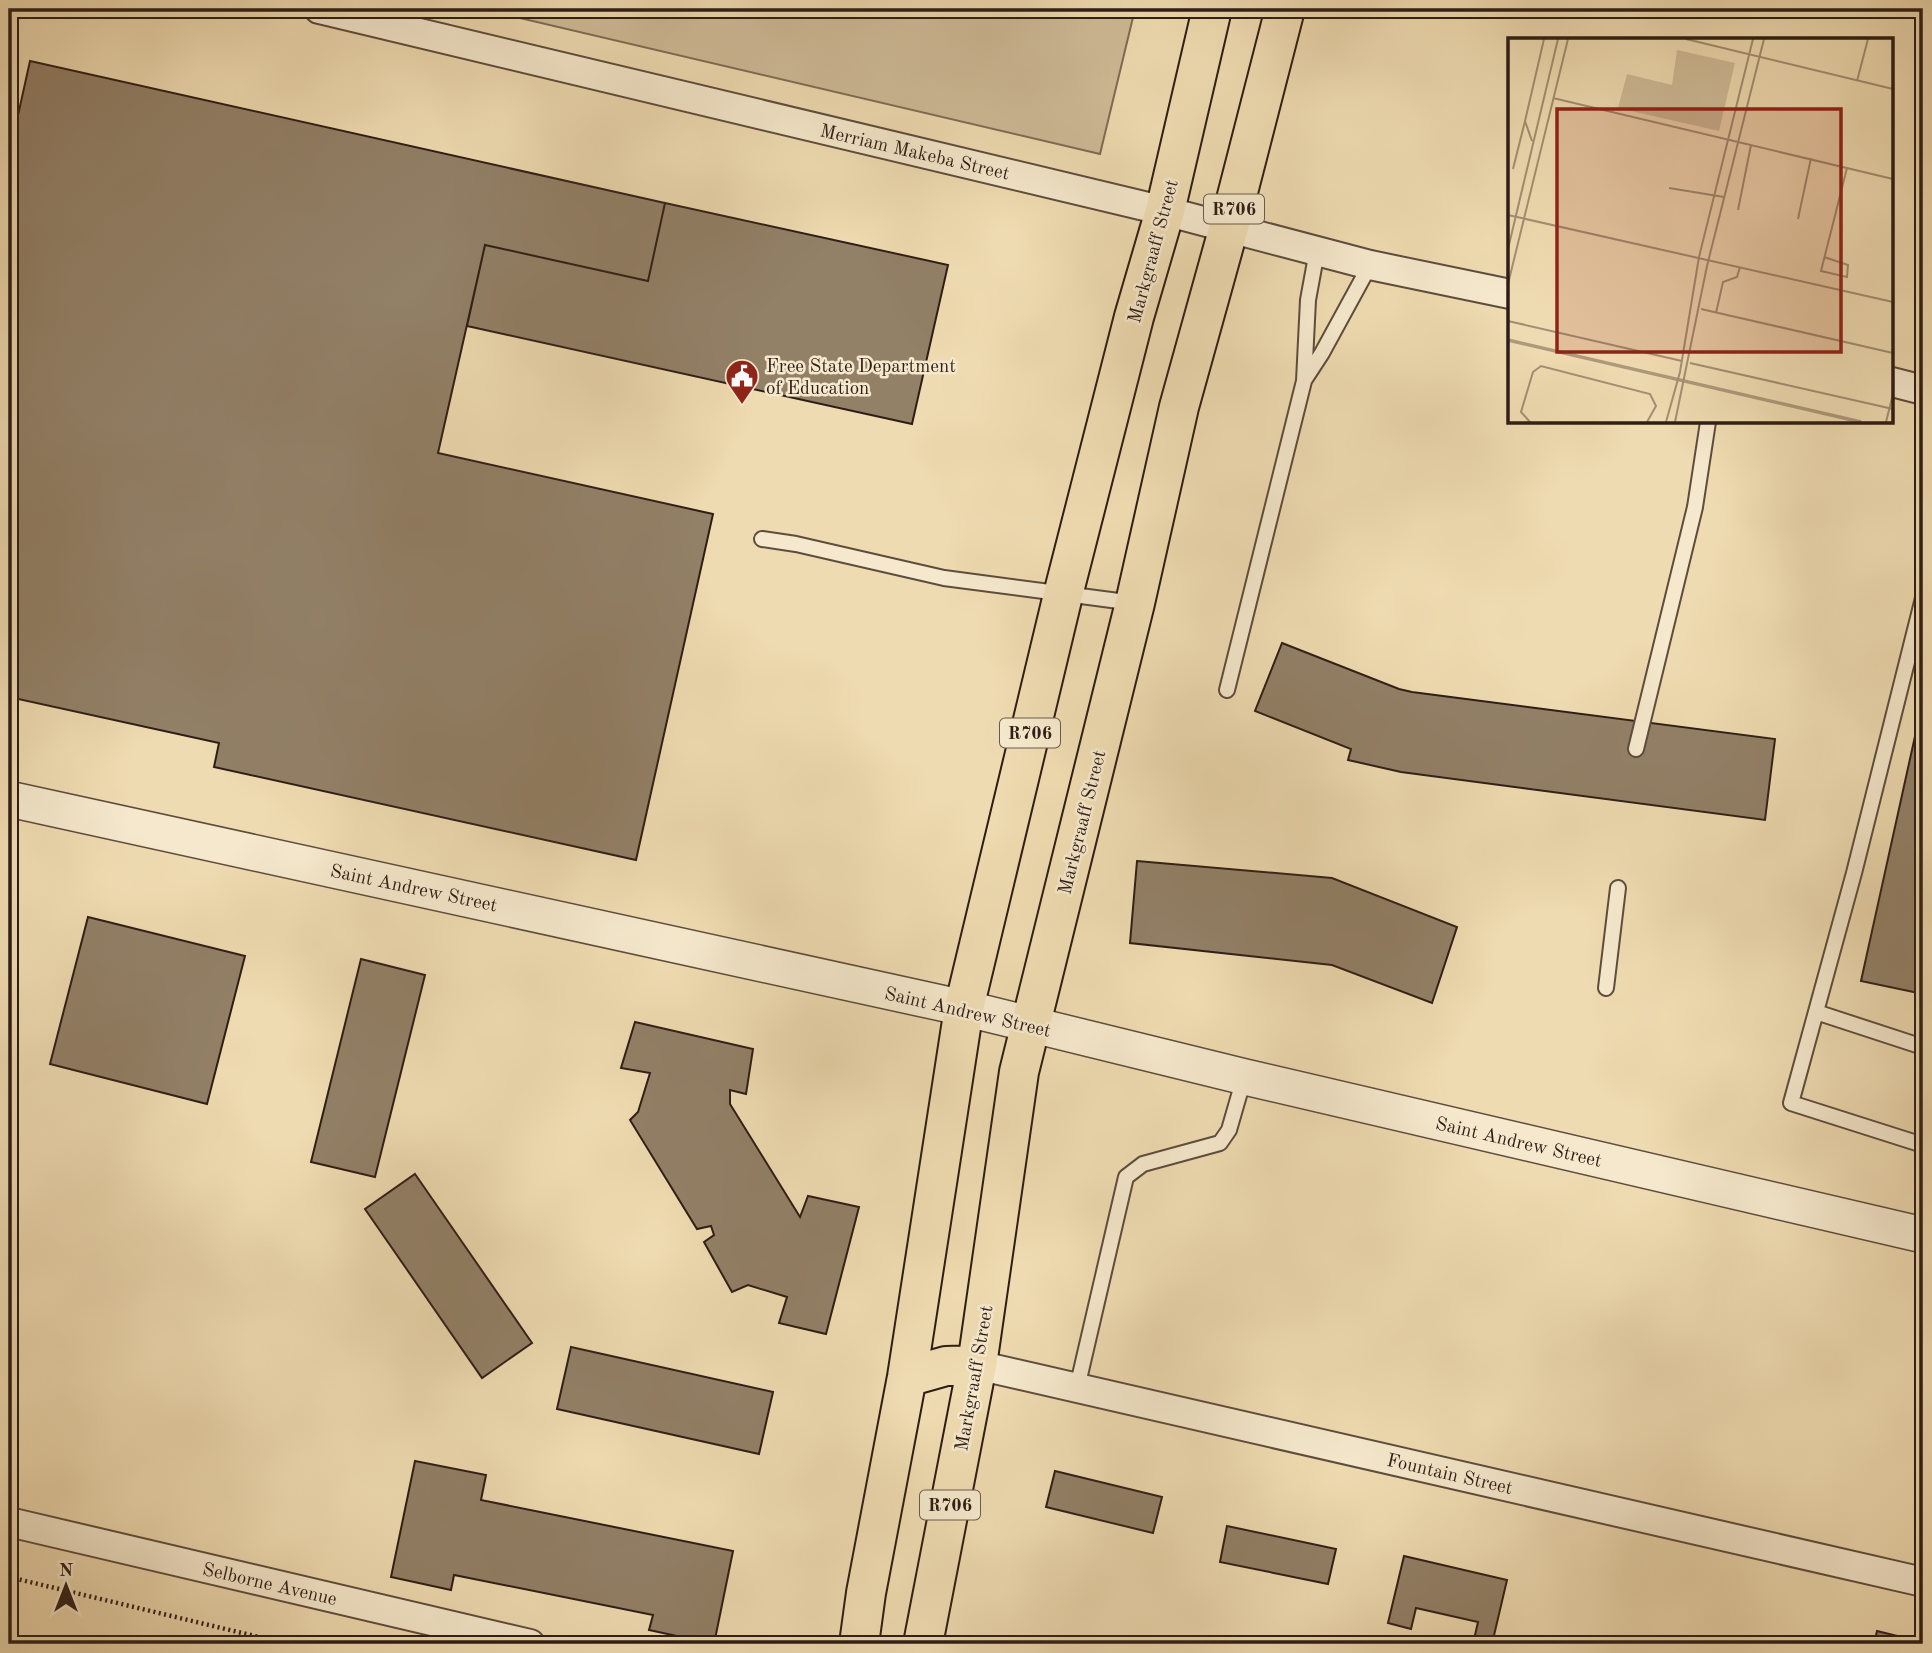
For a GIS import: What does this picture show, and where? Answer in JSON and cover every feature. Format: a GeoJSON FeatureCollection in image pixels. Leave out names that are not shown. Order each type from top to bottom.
{"type":"FeatureCollection","features":[{"type":"Feature","properties":{"kind":"main road","name":"Markgraaff Street"},"geometry":{"type":"LineString","coordinates":[[859,1644],[866,1593],[907,1377],[964,1008],[1063,595],[1133,317],[1165,211],[1212,9]]}},
{"type":"Feature","properties":{"kind":"main road","name":"Markgraaff Street"},"geometry":{"type":"LineString","coordinates":[[923,1644],[977,1365],[1019,1072],[1135,603],[1179,407],[1285,9]]}},
{"type":"Feature","properties":{"kind":"main road"},"geometry":{"type":"LineString","coordinates":[[907,1377],[946,1366],[977,1365]]}},
{"type":"Feature","properties":{"kind":"street","name":"Merriam Makeba Street"},"geometry":{"type":"LineString","coordinates":[[320,9],[1165,211],[1370,265],[1508,294]]}},
{"type":"Feature","properties":{"kind":"street"},"geometry":{"type":"LineString","coordinates":[[1894,383],[1923,390]]}},
{"type":"Feature","properties":{"kind":"street","name":"Saint Andrew Street"},"geometry":{"type":"LineString","coordinates":[[9,799],[964,1008],[1245,1077],[1923,1235]]}},
{"type":"Feature","properties":{"kind":"street","name":"Fountain Street"},"geometry":{"type":"LineString","coordinates":[[977,1365],[1923,1582]]}},
{"type":"Feature","properties":{"kind":"street","name":"Selborne Avenue"},"geometry":{"type":"LineString","coordinates":[[9,1522],[530,1644]]}},
{"type":"Feature","properties":{"kind":"lane"},"geometry":{"type":"LineString","coordinates":[[1227,690],[1304,381],[1308,300],[1317,251]]}},
{"type":"Feature","properties":{"kind":"lane"},"geometry":{"type":"LineString","coordinates":[[1304,381],[1322,354],[1370,265]]}},
{"type":"Feature","properties":{"kind":"lane"},"geometry":{"type":"LineString","coordinates":[[1636,748],[1695,507],[1709,424]]}},
{"type":"Feature","properties":{"kind":"lane"},"geometry":{"type":"LineString","coordinates":[[762,538],[944,578],[1135,603]]}},
{"type":"Feature","properties":{"kind":"lane"},"geometry":{"type":"LineString","coordinates":[[1923,598],[1854,873],[1791,1103],[1923,1145]]}},
{"type":"Feature","properties":{"kind":"lane"},"geometry":{"type":"LineString","coordinates":[[1606,988],[1618,888]]}},
{"type":"Feature","properties":{"kind":"lane"},"geometry":{"type":"LineString","coordinates":[[1816,1012],[1923,1046]]}},
{"type":"Feature","properties":{"kind":"lane"},"geometry":{"type":"LineString","coordinates":[[1077,1388],[1126,1177],[1143,1164],[1220,1143],[1229,1130],[1245,1077]]}},
{"type":"Feature","properties":{"kind":"path"},"geometry":{"type":"LineString","coordinates":[[9,1577],[288,1644]]}},
{"type":"Feature","properties":{"kind":"shaded area"},"geometry":{"type":"Polygon","coordinates":[[[481,9],[1135,9],[1100,154],[481,9]]]}},
{"type":"Feature","properties":{"kind":"building"},"geometry":{"type":"Polygon","coordinates":[[[30,61],[665,203],[648,281],[485,245],[438,453],[713,514],[636,860],[214,767],[219,743],[9,697],[9,156],[30,61]]]}},
{"type":"Feature","properties":{"kind":"building"},"geometry":{"type":"Polygon","coordinates":[[[665,203],[948,265],[912,424],[467,326],[485,245],[648,281],[665,203]]]}},
{"type":"Feature","properties":{"kind":"building"},"geometry":{"type":"Polygon","coordinates":[[[1282,643],[1412,692],[1775,739],[1765,820],[1401,772],[1348,760],[1351,749],[1255,711],[1282,643]]]}},
{"type":"Feature","properties":{"kind":"building"},"geometry":{"type":"Polygon","coordinates":[[[1923,700],[1923,909],[1917,936],[1923,937],[1923,994],[1861,981],[1923,700]]]}},
{"type":"Feature","properties":{"kind":"building"},"geometry":{"type":"Polygon","coordinates":[[[1137,861],[1332,878],[1457,927],[1432,1003],[1332,965],[1130,943],[1137,861]]]}},
{"type":"Feature","properties":{"kind":"building"},"geometry":{"type":"Polygon","coordinates":[[[88,917],[245,956],[207,1104],[50,1064],[88,917]]]}},
{"type":"Feature","properties":{"kind":"building"},"geometry":{"type":"Polygon","coordinates":[[[361,959],[425,975],[375,1177],[311,1162],[361,959]]]}},
{"type":"Feature","properties":{"kind":"building"},"geometry":{"type":"Polygon","coordinates":[[[635,1022],[753,1049],[746,1094],[730,1090],[730,1104],[800,1217],[808,1196],[859,1207],[826,1334],[779,1323],[787,1297],[748,1285],[732,1292],[704,1242],[714,1235],[711,1226],[697,1229],[630,1120],[638,1112],[650,1073],[621,1068],[635,1022]]]}},
{"type":"Feature","properties":{"kind":"building"},"geometry":{"type":"Polygon","coordinates":[[[415,1174],[532,1343],[482,1378],[365,1209],[415,1174]]]}},
{"type":"Feature","properties":{"kind":"building"},"geometry":{"type":"Polygon","coordinates":[[[571,1347],[773,1392],[759,1454],[557,1409],[571,1347]]]}},
{"type":"Feature","properties":{"kind":"building"},"geometry":{"type":"Polygon","coordinates":[[[415,1461],[486,1475],[481,1500],[733,1551],[714,1644],[649,1630],[653,1615],[454,1575],[451,1590],[391,1577],[415,1461]]]}},
{"type":"Feature","properties":{"kind":"building"},"geometry":{"type":"Polygon","coordinates":[[[1055,1471],[1162,1497],[1153,1533],[1046,1507],[1055,1471]]]}},
{"type":"Feature","properties":{"kind":"building"},"geometry":{"type":"Polygon","coordinates":[[[1227,1526],[1336,1549],[1328,1584],[1220,1562],[1227,1526]]]}},
{"type":"Feature","properties":{"kind":"building"},"geometry":{"type":"Polygon","coordinates":[[[1404,1556],[1507,1580],[1492,1644],[1473,1644],[1478,1622],[1416,1608],[1411,1629],[1388,1623],[1404,1556]]]}},
{"type":"Feature","properties":{"kind":"building"},"geometry":{"type":"Polygon","coordinates":[[[1877,1631],[1914,1640],[1914,1644],[1874,1644],[1877,1631]]]}},
{"type":"Feature","properties":{"kind":"place","name":"Free State Department of Education"},"geometry":{"type":"Point","coordinates":[742,406]}}]}
